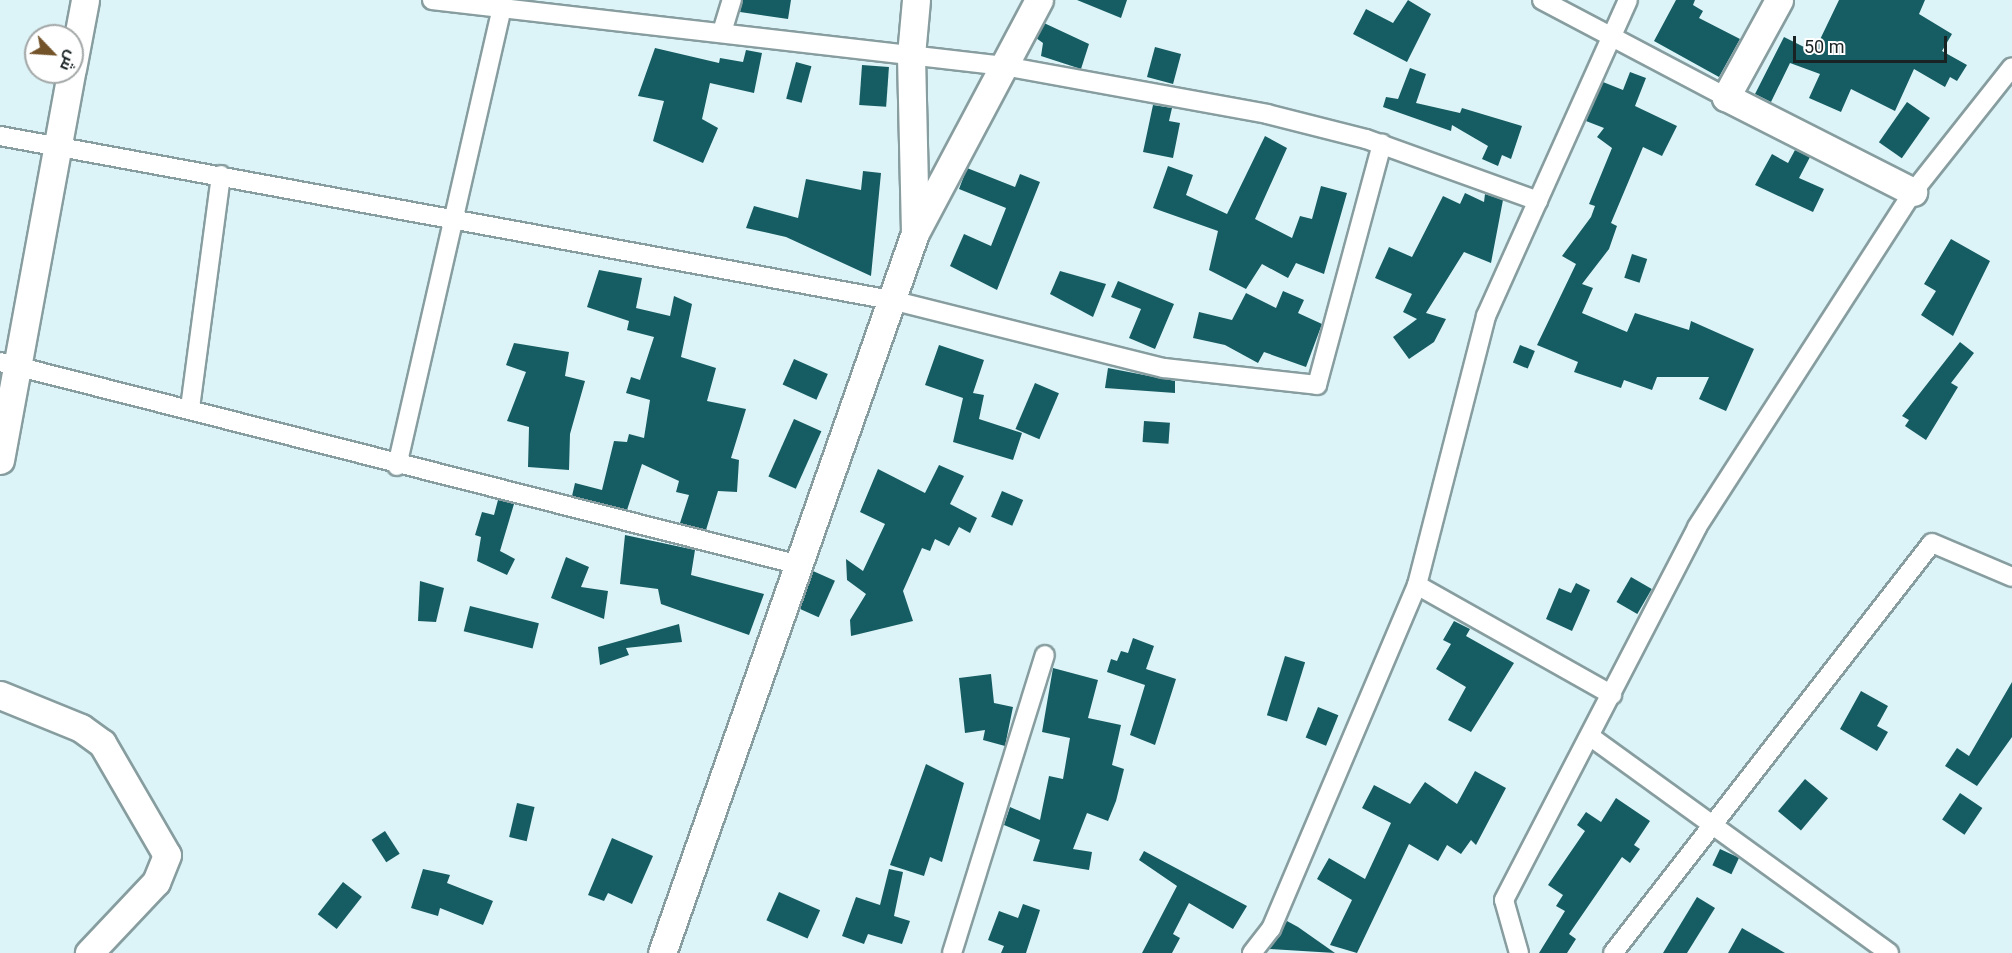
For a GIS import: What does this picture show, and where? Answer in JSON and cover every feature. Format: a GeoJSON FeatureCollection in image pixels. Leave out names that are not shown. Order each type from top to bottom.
{"type":"FeatureCollection","features":[{"type":"Feature","properties":{"kind":"street"},"geometry":{"type":"LineString","coordinates":[[81,24],[85,0]]}},
{"type":"Feature","properties":{"kind":"street"},"geometry":{"type":"LineString","coordinates":[[432,0],[1004,66],[1267,114],[1382,144],[1538,201]]}},
{"type":"Feature","properties":{"kind":"street"},"geometry":{"type":"LineString","coordinates":[[722,32],[732,0]]}},
{"type":"Feature","properties":{"kind":"street"},"geometry":{"type":"LineString","coordinates":[[915,233],[910,55],[916,0]]}},
{"type":"Feature","properties":{"kind":"street"},"geometry":{"type":"LineString","coordinates":[[662,953],[796,564],[915,233],[1040,0]]}},
{"type":"Feature","properties":{"kind":"street"},"geometry":{"type":"LineString","coordinates":[[1542,0],[1611,39],[1914,192]]}},
{"type":"Feature","properties":{"kind":"street"},"geometry":{"type":"LineString","coordinates":[[1252,953],[1270,929],[1417,585],[1486,316],[1628,0]]}},
{"type":"Feature","properties":{"kind":"street"},"geometry":{"type":"LineString","coordinates":[[1726,97],[1779,0]]}},
{"type":"Feature","properties":{"kind":"street"},"geometry":{"type":"LineString","coordinates":[[397,466],[502,8]]}},
{"type":"Feature","properties":{"kind":"street"},"geometry":{"type":"LineString","coordinates":[[1518,953],[1504,900],[1591,737],[1697,526],[1914,192],[2012,67]]}},
{"type":"Feature","properties":{"kind":"street"},"geometry":{"type":"LineString","coordinates":[[0,460],[7,362],[58,144],[70,84]]}},
{"type":"Feature","properties":{"kind":"street"},"geometry":{"type":"LineString","coordinates":[[0,136],[58,144],[891,300],[1164,368],[1317,385],[1382,144]]}},
{"type":"Feature","properties":{"kind":"street"},"geometry":{"type":"LineString","coordinates":[[190,408],[221,175]]}},
{"type":"Feature","properties":{"kind":"street"},"geometry":{"type":"LineString","coordinates":[[7,362],[190,408],[397,466],[796,564]]}},
{"type":"Feature","properties":{"kind":"street"},"geometry":{"type":"LineString","coordinates":[[1613,953],[1715,827],[1932,543],[2012,577]]}},
{"type":"Feature","properties":{"kind":"street"},"geometry":{"type":"LineString","coordinates":[[1417,585],[1612,695]]}},
{"type":"Feature","properties":{"kind":"street"},"geometry":{"type":"LineString","coordinates":[[952,953],[1045,655]]}},
{"type":"Feature","properties":{"kind":"street"},"geometry":{"type":"LineString","coordinates":[[0,695],[81,728],[102,743],[167,855],[156,882],[89,953]]}},
{"type":"Feature","properties":{"kind":"street"},"geometry":{"type":"LineString","coordinates":[[1591,737],[1889,953]]}},
{"type":"Feature","properties":{"kind":"building"},"geometry":{"type":"Polygon","coordinates":[[[743,0],[791,0],[788,19],[740,12],[743,0]]]}},
{"type":"Feature","properties":{"kind":"building"},"geometry":{"type":"Polygon","coordinates":[[[1077,0],[1127,0],[1121,18],[1077,0]]]}},
{"type":"Feature","properties":{"kind":"building"},"geometry":{"type":"Polygon","coordinates":[[[1408,0],[1431,14],[1407,62],[1353,34],[1366,9],[1393,23],[1408,0]]]}},
{"type":"Feature","properties":{"kind":"building"},"geometry":{"type":"Polygon","coordinates":[[[1676,0],[1695,0],[1693,5],[1703,11],[1699,18],[1740,39],[1719,77],[1654,41],[1676,0]]]}},
{"type":"Feature","properties":{"kind":"building"},"geometry":{"type":"Polygon","coordinates":[[[1839,0],[1925,0],[1919,14],[1952,34],[1942,51],[1967,65],[1957,81],[1950,77],[1945,87],[1914,69],[1895,111],[1851,89],[1841,112],[1809,98],[1820,74],[1790,63],[1771,102],[1755,94],[1784,37],[1814,52],[1839,0]]]}},
{"type":"Feature","properties":{"kind":"building"},"geometry":{"type":"Polygon","coordinates":[[[1044,23],[1089,44],[1081,69],[1041,56],[1043,43],[1036,38],[1044,23]]]}},
{"type":"Feature","properties":{"kind":"building"},"geometry":{"type":"Polygon","coordinates":[[[1155,47],[1181,54],[1173,84],[1147,77],[1155,47]]]}},
{"type":"Feature","properties":{"kind":"building"},"geometry":{"type":"Polygon","coordinates":[[[655,48],[719,63],[720,58],[743,62],[746,50],[762,53],[754,93],[710,83],[702,119],[718,128],[703,163],[653,141],[664,101],[638,96],[655,48]]]}},
{"type":"Feature","properties":{"kind":"building"},"geometry":{"type":"Polygon","coordinates":[[[796,62],[811,66],[802,103],[786,99],[796,62]]]}},
{"type":"Feature","properties":{"kind":"building"},"geometry":{"type":"Polygon","coordinates":[[[862,65],[889,67],[886,107],[859,105],[862,65]]]}},
{"type":"Feature","properties":{"kind":"building"},"geometry":{"type":"Polygon","coordinates":[[[1410,68],[1426,74],[1416,103],[1460,113],[1462,108],[1522,126],[1511,159],[1502,155],[1498,166],[1482,159],[1488,146],[1452,125],[1451,131],[1383,107],[1386,97],[1398,99],[1410,68]]]}},
{"type":"Feature","properties":{"kind":"building"},"geometry":{"type":"Polygon","coordinates":[[[1630,72],[1646,78],[1635,106],[1677,126],[1662,156],[1643,147],[1611,223],[1617,226],[1609,249],[1582,284],[1593,288],[1582,313],[1627,332],[1635,313],[1689,330],[1691,321],[1754,349],[1726,411],[1699,399],[1709,377],[1657,377],[1652,390],[1624,380],[1621,388],[1574,372],[1578,362],[1537,345],[1576,264],[1562,256],[1591,217],[1595,206],[1589,204],[1612,148],[1597,137],[1604,128],[1586,121],[1603,82],[1623,90],[1630,72]]]}},
{"type":"Feature","properties":{"kind":"building"},"geometry":{"type":"Polygon","coordinates":[[[1907,102],[1930,118],[1902,158],[1879,142],[1907,102]]]}},
{"type":"Feature","properties":{"kind":"building"},"geometry":{"type":"Polygon","coordinates":[[[1153,105],[1172,108],[1169,121],[1180,123],[1173,158],[1143,152],[1153,105]]]}},
{"type":"Feature","properties":{"kind":"building"},"geometry":{"type":"Polygon","coordinates":[[[1265,136],[1287,148],[1255,219],[1292,238],[1300,216],[1312,219],[1321,186],[1347,193],[1324,274],[1296,263],[1288,278],[1262,264],[1246,289],[1209,270],[1218,231],[1153,208],[1168,166],[1193,175],[1186,195],[1227,214],[1265,136]]]}},
{"type":"Feature","properties":{"kind":"building"},"geometry":{"type":"Polygon","coordinates":[[[1795,150],[1810,157],[1799,178],[1824,189],[1813,212],[1755,185],[1772,154],[1788,163],[1795,150]]]}},
{"type":"Feature","properties":{"kind":"building"},"geometry":{"type":"Polygon","coordinates":[[[967,168],[1015,187],[1020,174],[1040,182],[997,290],[950,266],[964,234],[991,246],[1006,208],[959,189],[967,168]]]}},
{"type":"Feature","properties":{"kind":"building"},"geometry":{"type":"Polygon","coordinates":[[[863,171],[881,173],[871,276],[786,237],[746,228],[754,206],[798,218],[806,179],[861,190],[863,171]]]}},
{"type":"Feature","properties":{"kind":"building"},"geometry":{"type":"Polygon","coordinates":[[[1465,193],[1484,202],[1485,194],[1503,200],[1491,263],[1464,252],[1426,313],[1446,319],[1434,342],[1409,359],[1393,337],[1417,319],[1403,312],[1412,294],[1375,278],[1389,247],[1412,257],[1443,196],[1460,204],[1465,193]]]}},
{"type":"Feature","properties":{"kind":"building"},"geometry":{"type":"Polygon","coordinates":[[[1951,239],[1990,261],[1953,336],[1921,315],[1936,291],[1924,284],[1951,239]]]}},
{"type":"Feature","properties":{"kind":"building"},"geometry":{"type":"Polygon","coordinates":[[[1632,254],[1647,259],[1639,283],[1624,278],[1632,254]]]}},
{"type":"Feature","properties":{"kind":"building"},"geometry":{"type":"Polygon","coordinates":[[[599,270],[642,278],[636,308],[670,316],[674,296],[692,304],[681,357],[716,368],[707,401],[746,409],[731,458],[739,460],[737,492],[718,491],[706,530],[680,523],[689,495],[676,492],[679,481],[642,464],[627,510],[572,496],[575,483],[602,490],[614,441],[627,442],[629,434],[644,438],[650,400],[626,393],[631,377],[640,380],[654,337],[627,330],[629,321],[587,307],[599,270]]]}},
{"type":"Feature","properties":{"kind":"building"},"geometry":{"type":"Polygon","coordinates":[[[1060,271],[1106,284],[1093,317],[1050,294],[1060,271]]]}},
{"type":"Feature","properties":{"kind":"building"},"geometry":{"type":"Polygon","coordinates":[[[1118,281],[1174,304],[1155,349],[1129,338],[1141,309],[1111,297],[1118,281]]]}},
{"type":"Feature","properties":{"kind":"building"},"geometry":{"type":"Polygon","coordinates":[[[1283,291],[1304,300],[1298,313],[1322,324],[1306,367],[1264,352],[1258,363],[1225,345],[1193,338],[1199,312],[1232,320],[1246,293],[1276,308],[1283,291]]]}},
{"type":"Feature","properties":{"kind":"building"},"geometry":{"type":"Polygon","coordinates":[[[1960,342],[1974,353],[1951,383],[1958,387],[1926,440],[1905,426],[1909,420],[1902,416],[1960,342]]]}},
{"type":"Feature","properties":{"kind":"building"},"geometry":{"type":"Polygon","coordinates":[[[514,343],[569,352],[565,376],[585,381],[570,434],[569,470],[528,467],[529,427],[507,421],[526,372],[506,365],[514,343]]]}},
{"type":"Feature","properties":{"kind":"building"},"geometry":{"type":"Polygon","coordinates":[[[939,345],[984,360],[973,393],[984,395],[979,419],[1022,433],[1013,460],[953,442],[963,398],[925,385],[939,345]]]}},
{"type":"Feature","properties":{"kind":"building"},"geometry":{"type":"Polygon","coordinates":[[[1520,345],[1535,351],[1528,369],[1513,363],[1520,345]]]}},
{"type":"Feature","properties":{"kind":"building"},"geometry":{"type":"Polygon","coordinates":[[[794,359],[828,374],[816,400],[783,385],[794,359]]]}},
{"type":"Feature","properties":{"kind":"building"},"geometry":{"type":"Polygon","coordinates":[[[1108,368],[1175,381],[1175,393],[1105,388],[1108,368]]]}},
{"type":"Feature","properties":{"kind":"building"},"geometry":{"type":"Polygon","coordinates":[[[1035,383],[1059,393],[1039,439],[1015,429],[1035,383]]]}},
{"type":"Feature","properties":{"kind":"building"},"geometry":{"type":"Polygon","coordinates":[[[794,419],[821,431],[796,489],[768,477],[794,419]]]}},
{"type":"Feature","properties":{"kind":"building"},"geometry":{"type":"Polygon","coordinates":[[[1144,421],[1170,423],[1168,444],[1143,442],[1144,421]]]}},
{"type":"Feature","properties":{"kind":"building"},"geometry":{"type":"Polygon","coordinates":[[[939,465],[964,476],[950,504],[977,518],[970,533],[959,527],[949,546],[935,539],[930,551],[922,548],[903,591],[913,621],[851,636],[850,620],[866,594],[847,580],[846,559],[863,571],[885,524],[860,512],[878,469],[925,493],[939,465]]]}},
{"type":"Feature","properties":{"kind":"building"},"geometry":{"type":"Polygon","coordinates":[[[1002,491],[1023,500],[1012,526],[991,517],[1002,491]]]}},
{"type":"Feature","properties":{"kind":"building"},"geometry":{"type":"Polygon","coordinates":[[[498,500],[514,504],[500,551],[515,559],[507,575],[477,561],[481,537],[475,535],[482,512],[494,515],[498,500]]]}},
{"type":"Feature","properties":{"kind":"building"},"geometry":{"type":"Polygon","coordinates":[[[625,535],[695,550],[691,575],[764,594],[749,635],[661,604],[658,589],[620,584],[625,535]]]}},
{"type":"Feature","properties":{"kind":"building"},"geometry":{"type":"Polygon","coordinates":[[[566,557],[589,567],[581,587],[608,591],[604,619],[551,598],[566,557]]]}},
{"type":"Feature","properties":{"kind":"building"},"geometry":{"type":"Polygon","coordinates":[[[813,571],[835,581],[819,617],[797,608],[813,571]]]}},
{"type":"Feature","properties":{"kind":"building"},"geometry":{"type":"Polygon","coordinates":[[[1631,577],[1652,589],[1637,614],[1616,602],[1631,577]]]}},
{"type":"Feature","properties":{"kind":"building"},"geometry":{"type":"Polygon","coordinates":[[[420,581],[444,588],[436,622],[418,621],[420,581]]]}},
{"type":"Feature","properties":{"kind":"building"},"geometry":{"type":"Polygon","coordinates":[[[1576,583],[1590,590],[1572,631],[1546,619],[1559,588],[1571,593],[1576,583]]]}},
{"type":"Feature","properties":{"kind":"building"},"geometry":{"type":"Polygon","coordinates":[[[470,606],[539,623],[533,648],[464,631],[470,606]]]}},
{"type":"Feature","properties":{"kind":"building"},"geometry":{"type":"Polygon","coordinates":[[[1454,621],[1470,629],[1466,636],[1514,663],[1471,732],[1448,720],[1466,687],[1436,669],[1451,644],[1443,640],[1454,621]]]}},
{"type":"Feature","properties":{"kind":"building"},"geometry":{"type":"Polygon","coordinates":[[[679,624],[682,642],[626,648],[629,655],[600,665],[598,647],[679,624]]]}},
{"type":"Feature","properties":{"kind":"building"},"geometry":{"type":"Polygon","coordinates":[[[1133,638],[1154,646],[1146,669],[1176,679],[1155,745],[1130,735],[1145,685],[1107,672],[1111,659],[1117,661],[1121,651],[1128,653],[1133,638]]]}},
{"type":"Feature","properties":{"kind":"building"},"geometry":{"type":"Polygon","coordinates":[[[1285,656],[1305,662],[1287,721],[1267,715],[1285,656]]]}},
{"type":"Feature","properties":{"kind":"building"},"geometry":{"type":"Polygon","coordinates":[[[1053,668],[1098,680],[1088,718],[1121,725],[1112,765],[1124,769],[1116,801],[1108,821],[1087,813],[1073,849],[1092,852],[1089,870],[1033,861],[1040,840],[1004,825],[1010,807],[1040,820],[1049,776],[1063,779],[1070,738],[1042,732],[1053,668]]]}},
{"type":"Feature","properties":{"kind":"building"},"geometry":{"type":"Polygon","coordinates":[[[991,674],[994,703],[1013,707],[1005,746],[983,740],[985,730],[965,733],[959,678],[991,674]]]}},
{"type":"Feature","properties":{"kind":"building"},"geometry":{"type":"Polygon","coordinates":[[[2012,682],[2012,737],[1977,786],[1945,766],[1957,748],[1969,756],[2012,682]]]}},
{"type":"Feature","properties":{"kind":"building"},"geometry":{"type":"Polygon","coordinates":[[[1861,691],[1888,706],[1877,726],[1888,732],[1877,751],[1840,729],[1861,691]]]}},
{"type":"Feature","properties":{"kind":"building"},"geometry":{"type":"Polygon","coordinates":[[[1318,707],[1338,715],[1326,746],[1306,738],[1318,707]]]}},
{"type":"Feature","properties":{"kind":"building"},"geometry":{"type":"Polygon","coordinates":[[[926,764],[964,783],[942,862],[930,857],[924,876],[890,865],[926,764]]]}},
{"type":"Feature","properties":{"kind":"building"},"geometry":{"type":"Polygon","coordinates":[[[1475,771],[1506,788],[1476,845],[1471,840],[1461,854],[1447,845],[1438,861],[1409,844],[1357,953],[1330,945],[1352,900],[1317,879],[1329,858],[1365,879],[1391,823],[1362,808],[1374,785],[1410,804],[1425,782],[1457,804],[1475,771]]]}},
{"type":"Feature","properties":{"kind":"building"},"geometry":{"type":"Polygon","coordinates":[[[1805,779],[1828,798],[1801,830],[1778,811],[1805,779]]]}},
{"type":"Feature","properties":{"kind":"building"},"geometry":{"type":"Polygon","coordinates":[[[1960,793],[1982,808],[1964,835],[1942,820],[1960,793]]]}},
{"type":"Feature","properties":{"kind":"building"},"geometry":{"type":"Polygon","coordinates":[[[1616,798],[1650,821],[1634,845],[1640,849],[1630,863],[1622,857],[1569,934],[1576,939],[1567,953],[1539,953],[1565,911],[1556,906],[1563,895],[1548,885],[1585,831],[1577,825],[1586,812],[1601,822],[1616,798]]]}},
{"type":"Feature","properties":{"kind":"building"},"geometry":{"type":"Polygon","coordinates":[[[517,803],[535,807],[527,841],[509,837],[517,803]]]}},
{"type":"Feature","properties":{"kind":"building"},"geometry":{"type":"Polygon","coordinates":[[[385,831],[400,854],[386,862],[372,840],[385,831]]]}},
{"type":"Feature","properties":{"kind":"building"},"geometry":{"type":"Polygon","coordinates":[[[612,838],[653,856],[632,904],[608,893],[604,901],[588,895],[612,838]]]}},
{"type":"Feature","properties":{"kind":"building"},"geometry":{"type":"Polygon","coordinates":[[[1720,849],[1739,858],[1731,874],[1712,865],[1720,849]]]}},
{"type":"Feature","properties":{"kind":"building"},"geometry":{"type":"Polygon","coordinates":[[[1144,851],[1247,906],[1233,929],[1189,903],[1173,934],[1180,938],[1172,953],[1142,953],[1177,886],[1139,860],[1144,851]]]}},
{"type":"Feature","properties":{"kind":"building"},"geometry":{"type":"Polygon","coordinates":[[[423,869],[450,875],[447,883],[493,901],[483,925],[440,908],[438,916],[411,908],[423,869]]]}},
{"type":"Feature","properties":{"kind":"building"},"geometry":{"type":"Polygon","coordinates":[[[889,869],[903,872],[894,916],[910,921],[902,944],[868,934],[864,944],[842,936],[856,897],[880,905],[889,869]]]}},
{"type":"Feature","properties":{"kind":"building"},"geometry":{"type":"Polygon","coordinates":[[[343,882],[362,897],[337,929],[318,914],[343,882]]]}},
{"type":"Feature","properties":{"kind":"building"},"geometry":{"type":"Polygon","coordinates":[[[779,892],[820,910],[808,939],[766,920],[779,892]]]}},
{"type":"Feature","properties":{"kind":"building"},"geometry":{"type":"Polygon","coordinates":[[[1697,897],[1715,908],[1687,953],[1663,953],[1697,897]]]}},
{"type":"Feature","properties":{"kind":"building"},"geometry":{"type":"Polygon","coordinates":[[[1023,904],[1040,910],[1026,953],[1001,953],[1004,946],[988,940],[999,911],[1018,918],[1023,904]]]}},
{"type":"Feature","properties":{"kind":"building"},"geometry":{"type":"Polygon","coordinates":[[[1287,921],[1298,927],[1335,953],[1269,949],[1287,921]]]}},
{"type":"Feature","properties":{"kind":"building"},"geometry":{"type":"Polygon","coordinates":[[[1742,928],[1785,953],[1728,953],[1742,928]]]}}]}
